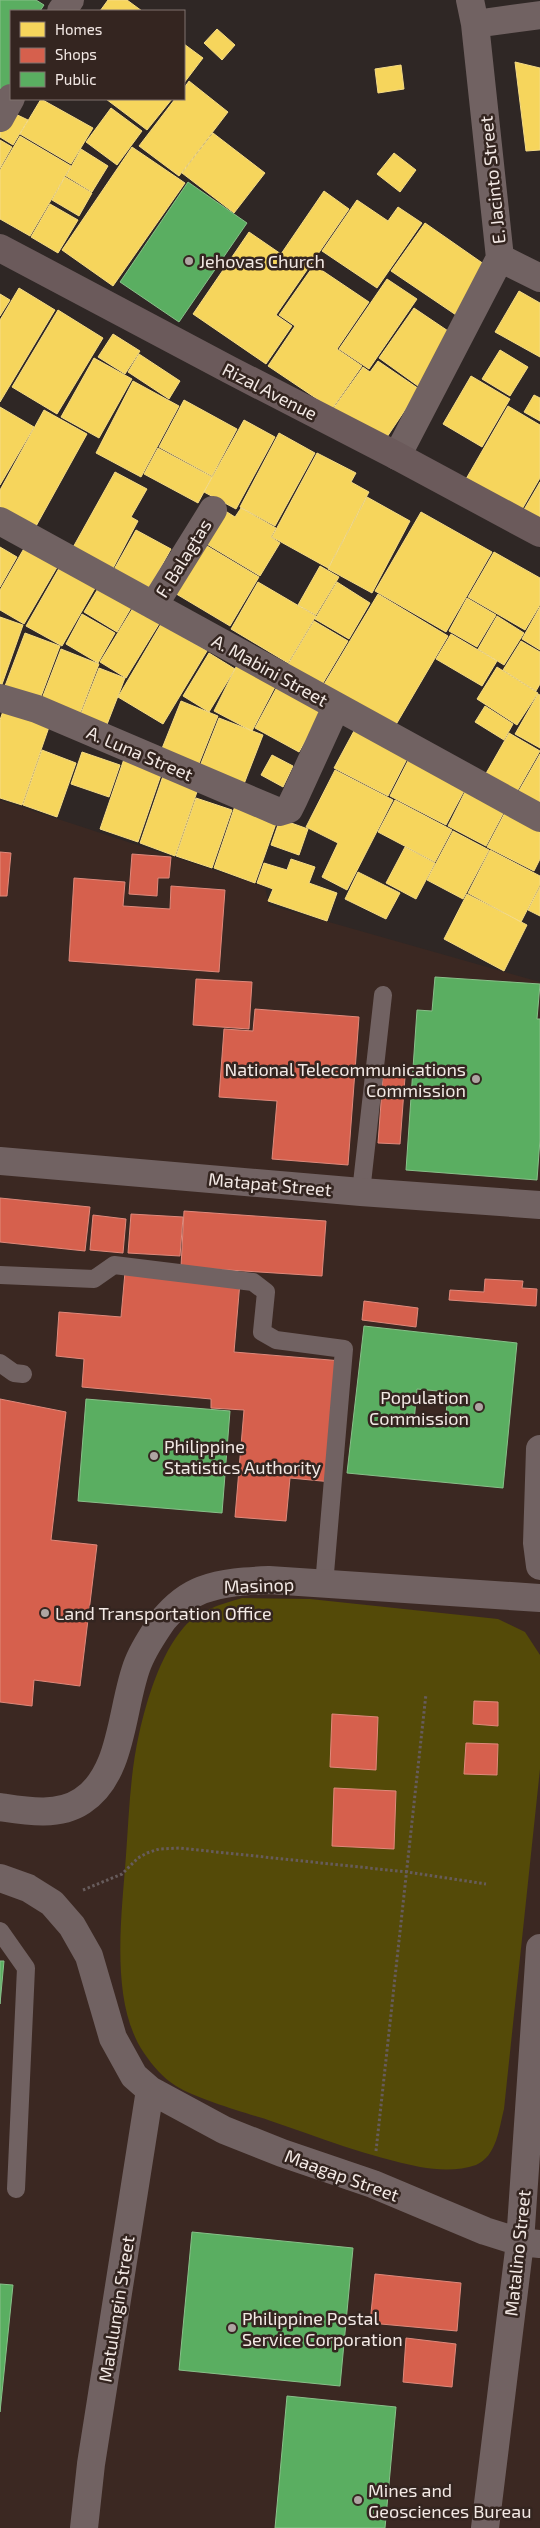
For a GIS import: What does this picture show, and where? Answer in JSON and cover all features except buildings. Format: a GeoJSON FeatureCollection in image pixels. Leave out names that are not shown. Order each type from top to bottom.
{"type":"FeatureCollection","features":[{"type":"Feature","properties":{"kind":"street"},"geometry":{"type":"LineString","coordinates":[[62,10],[70,0]]}},
{"type":"Feature","properties":{"kind":"street"},"geometry":{"type":"LineString","coordinates":[[473,12],[540,15]]}},
{"type":"Feature","properties":{"kind":"street","name":"E. Jacinto Street"},"geometry":{"type":"LineString","coordinates":[[397,456],[500,258],[473,12]]}},
{"type":"Feature","properties":{"kind":"street"},"geometry":{"type":"LineString","coordinates":[[0,118],[10,100]]}},
{"type":"Feature","properties":{"kind":"street","name":"Rizal Avenue"},"geometry":{"type":"LineString","coordinates":[[0,248],[540,533]]}},
{"type":"Feature","properties":{"kind":"street"},"geometry":{"type":"LineString","coordinates":[[500,258],[540,278]]}},
{"type":"Feature","properties":{"kind":"street","name":"F. Balagtas"},"geometry":{"type":"LineString","coordinates":[[154,605],[213,510]]}},
{"type":"Feature","properties":{"kind":"street","name":"A. Mabini Street"},"geometry":{"type":"LineString","coordinates":[[0,521],[540,818]]}},
{"type":"Feature","properties":{"kind":"street","name":"A. Luna Street"},"geometry":{"type":"LineString","coordinates":[[0,698],[37,709],[279,812],[289,808],[336,707]]}},
{"type":"Feature","properties":{"kind":"street","name":"Matapat Street"},"geometry":{"type":"LineString","coordinates":[[0,1161],[361,1192],[540,1205]]}},
{"type":"Feature","properties":{"kind":"street"},"geometry":{"type":"LineString","coordinates":[[540,1449],[537,1543],[540,1566]]}},
{"type":"Feature","properties":{"kind":"street","name":"Masinop"},"geometry":{"type":"LineString","coordinates":[[0,1807],[34,1812],[54,1810],[82,1802],[101,1785],[122,1725],[138,1664],[156,1630],[174,1607],[200,1590],[229,1582],[269,1580],[540,1598]]}},
{"type":"Feature","properties":{"kind":"street","name":"Maagap Street"},"geometry":{"type":"LineString","coordinates":[[0,1878],[28,1888],[52,1903],[72,1926],[89,1956],[113,2038],[134,2076],[150,2090],[224,2130],[282,2153],[373,2184],[485,2231],[530,2243]]}},
{"type":"Feature","properties":{"kind":"street","name":"Matalino Street"},"geometry":{"type":"LineString","coordinates":[[485,2528],[530,2243],[540,1961]]}},
{"type":"Feature","properties":{"kind":"street","name":"Matulungin Street"},"geometry":{"type":"LineString","coordinates":[[84,2528],[91,2464],[150,2090]]}},
{"type":"Feature","properties":{"kind":"lane"},"geometry":{"type":"LineString","coordinates":[[361,1192],[383,995]]}},
{"type":"Feature","properties":{"kind":"lane"},"geometry":{"type":"LineString","coordinates":[[0,1275],[94,1279],[114,1265],[253,1282],[266,1292],[262,1332],[276,1340],[344,1349],[324,1585]]}},
{"type":"Feature","properties":{"kind":"lane"},"geometry":{"type":"LineString","coordinates":[[0,1363],[14,1373],[23,1374]]}},
{"type":"Feature","properties":{"kind":"lane"},"geometry":{"type":"LineString","coordinates":[[0,1931],[26,1968],[16,2188]]}},
{"type":"Feature","properties":{"kind":"path"},"geometry":{"type":"LineString","coordinates":[[373,2184],[426,1694]]}},
{"type":"Feature","properties":{"kind":"path"},"geometry":{"type":"LineString","coordinates":[[52,1903],[122,1874],[138,1858],[159,1850],[179,1848],[407,1872],[486,1884]]}},
{"type":"Feature","properties":{"kind":"shaded area"},"geometry":{"type":"Polygon","coordinates":[[[0,800],[265,887],[269,905],[540,982],[540,2528],[0,2528],[0,800]]]}},
{"type":"Feature","properties":{"kind":"shaded area"},"geometry":{"type":"Polygon","coordinates":[[[242,1598],[310,1599],[498,1619],[525,1632],[540,1655],[540,1769],[504,2109],[493,2148],[483,2161],[476,2165],[456,2169],[441,2169],[401,2163],[344,2146],[208,2100],[185,2091],[162,2075],[144,2053],[133,2032],[126,2009],[120,1957],[129,1810],[136,1749],[142,1721],[150,1692],[161,1664],[184,1627],[204,1612],[242,1598]]]}},
{"type":"Feature","properties":{"kind":"place","name":"Jehovas Church"},"geometry":{"type":"Point","coordinates":[189,261]}},
{"type":"Feature","properties":{"kind":"place","name":"National Telecommunications Commission"},"geometry":{"type":"Point","coordinates":[476,1079]}},
{"type":"Feature","properties":{"kind":"place","name":"Population Commission"},"geometry":{"type":"Point","coordinates":[479,1407]}},
{"type":"Feature","properties":{"kind":"place","name":"Philippine Statistics Authority"},"geometry":{"type":"Point","coordinates":[154,1456]}},
{"type":"Feature","properties":{"kind":"place","name":"Land Transportation Office"},"geometry":{"type":"Point","coordinates":[45,1613]}},
{"type":"Feature","properties":{"kind":"place","name":"Philippine Postal Service Corporation"},"geometry":{"type":"Point","coordinates":[232,2328]}},
{"type":"Feature","properties":{"kind":"place","name":"Mines and Geosciences Bureau"},"geometry":{"type":"Point","coordinates":[358,2500]}}]}
